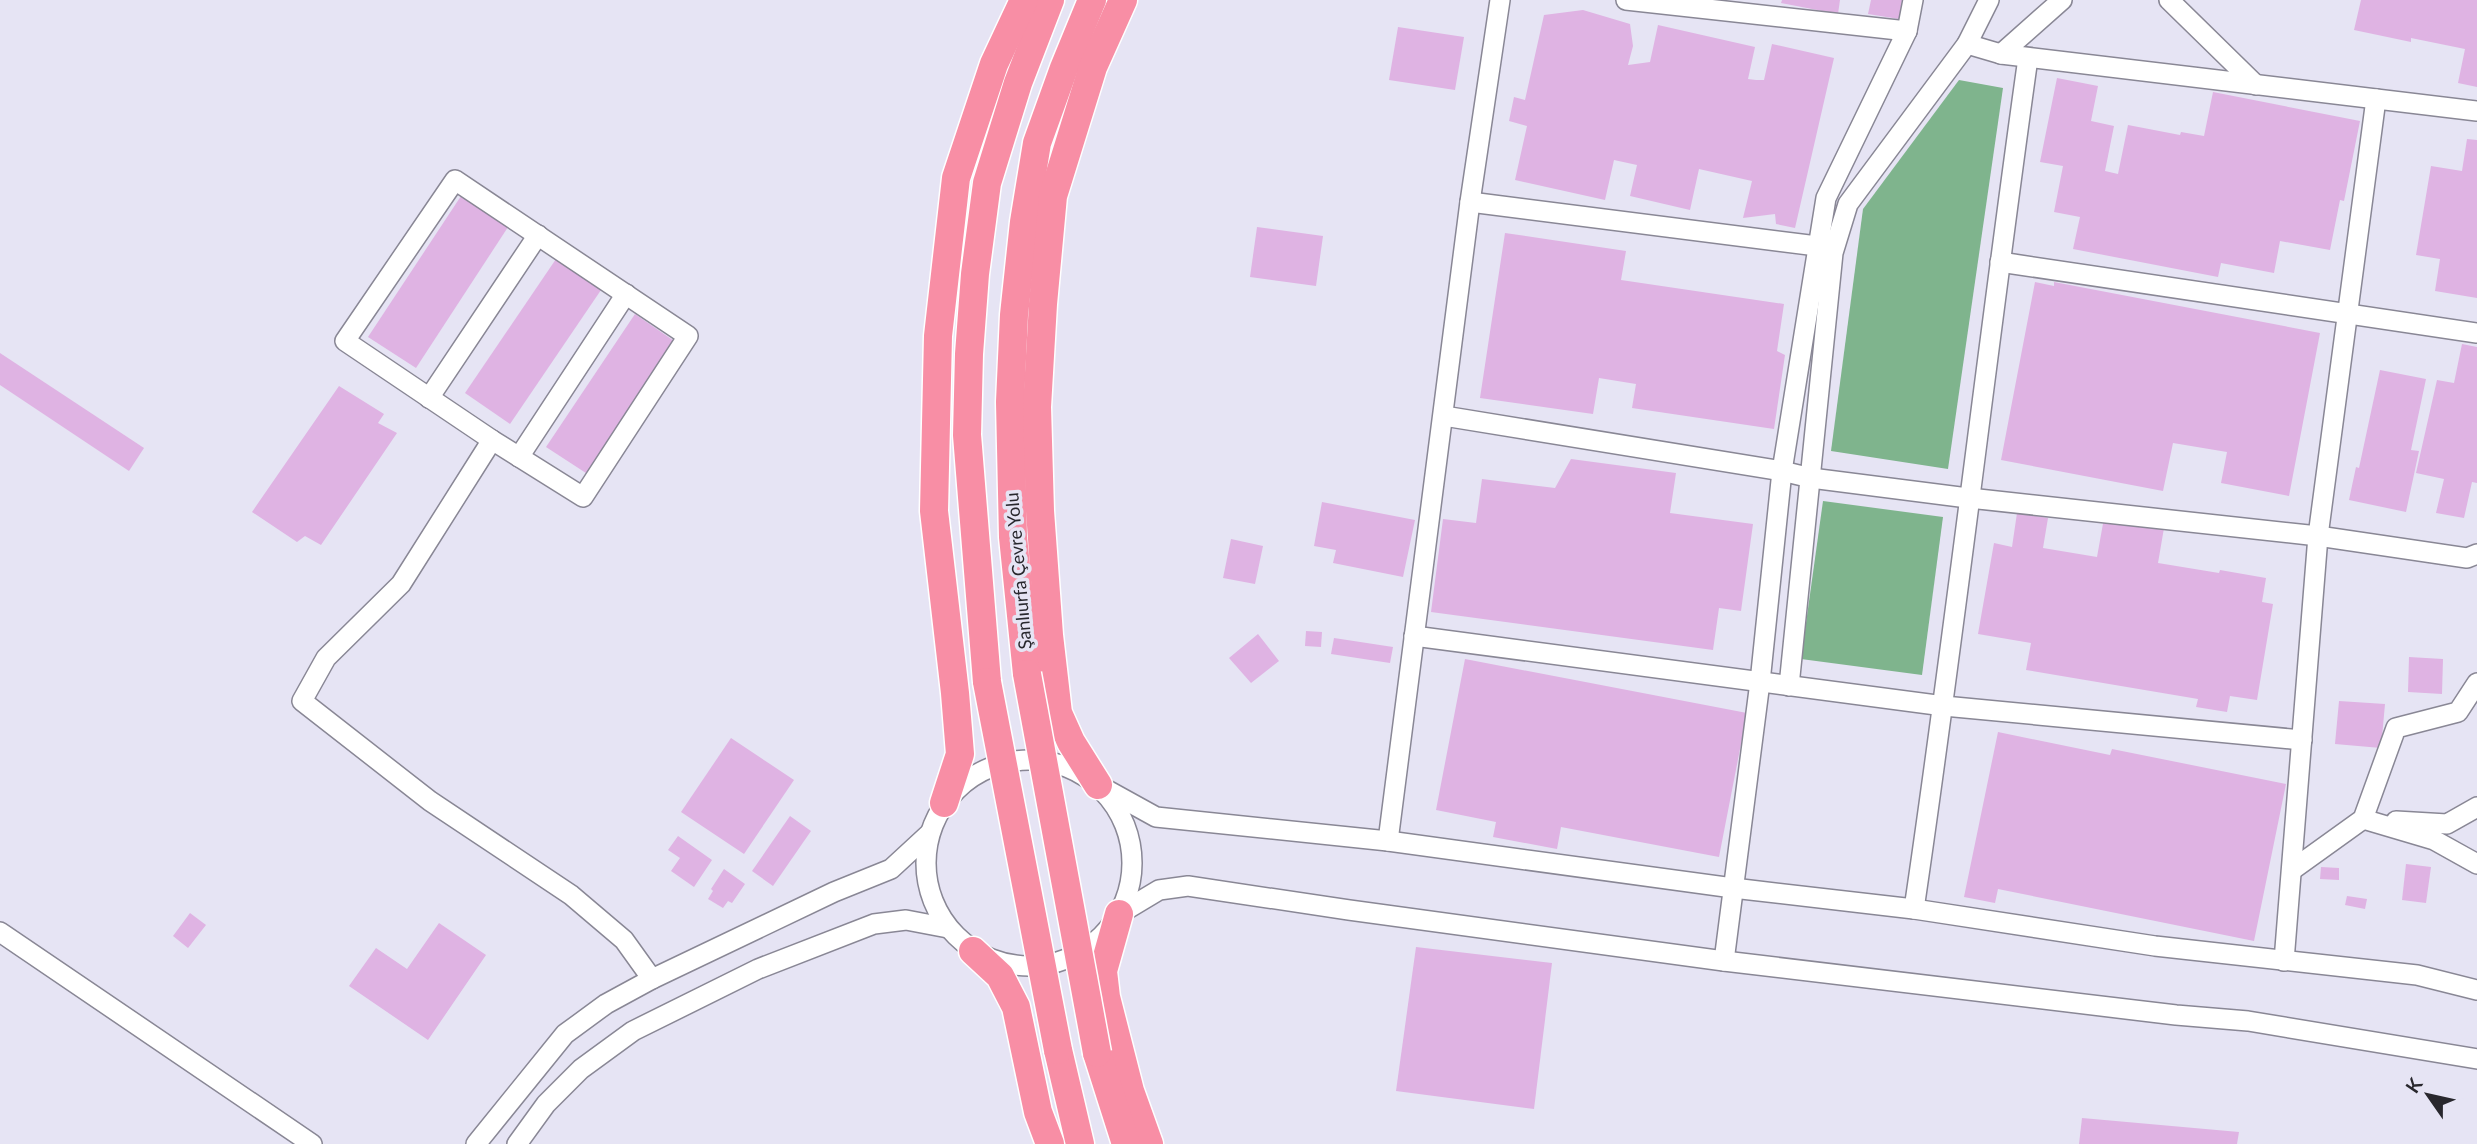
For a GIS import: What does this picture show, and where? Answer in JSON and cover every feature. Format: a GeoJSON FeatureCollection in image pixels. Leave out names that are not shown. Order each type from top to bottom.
{"type":"FeatureCollection","features":[{"type":"Feature","properties":{"kind":"highway"},"geometry":{"type":"LineString","coordinates":[[944,803],[960,754],[934,512],[938,336],[956,178],[994,64],[1024,0]]}},
{"type":"Feature","properties":{"kind":"highway"},"geometry":{"type":"LineString","coordinates":[[1050,0],[1018,83],[987,183],[975,274],[967,435],[987,682],[1058,1050],[1080,1144]]}},
{"type":"Feature","properties":{"kind":"highway","name":"Şanlıurfa Çevre Yolu"},"geometry":{"type":"LineString","coordinates":[[1092,0],[1037,143],[1024,222],[1015,302],[1010,402],[1013,537],[1027,674],[1097,1053],[1126,1144]]}},
{"type":"Feature","properties":{"kind":"highway"},"geometry":{"type":"LineString","coordinates":[[1098,785],[1071,741],[1058,713],[1049,635],[1037,407],[1043,304],[1054,196],[1093,67],[1123,0]]}},
{"type":"Feature","properties":{"kind":"highway"},"geometry":{"type":"LineString","coordinates":[[1119,914],[1103,971],[1106,997],[1130,1091],[1149,1144]]}},
{"type":"Feature","properties":{"kind":"highway"},"geometry":{"type":"LineString","coordinates":[[973,951],[1000,976],[1016,1007],[1038,1112],[1050,1144]]}},
{"type":"Feature","properties":{"kind":"street"},"geometry":{"type":"LineString","coordinates":[[1388,841],[1470,202],[1500,0]]}},
{"type":"Feature","properties":{"kind":"street"},"geometry":{"type":"LineString","coordinates":[[1626,0],[1907,31]]}},
{"type":"Feature","properties":{"kind":"street"},"geometry":{"type":"LineString","coordinates":[[1724,961],[1760,682],[1782,471],[1826,198],[1907,31],[1913,0]]}},
{"type":"Feature","properties":{"kind":"street"},"geometry":{"type":"LineString","coordinates":[[1788,686],[1833,253],[1848,204],[1967,44],[1989,0]]}},
{"type":"Feature","properties":{"kind":"street"},"geometry":{"type":"LineString","coordinates":[[2001,54],[2062,0]]}},
{"type":"Feature","properties":{"kind":"street"},"geometry":{"type":"LineString","coordinates":[[2169,0],[2256,85]]}},
{"type":"Feature","properties":{"kind":"street"},"geometry":{"type":"LineString","coordinates":[[1967,44],[2001,54],[2028,58],[2477,111]]}},
{"type":"Feature","properties":{"kind":"street"},"geometry":{"type":"LineString","coordinates":[[1914,909],[1944,706],[2028,58]]}},
{"type":"Feature","properties":{"kind":"street"},"geometry":{"type":"LineString","coordinates":[[2284,961],[2318,536],[2376,99]]}},
{"type":"Feature","properties":{"kind":"street"},"geometry":{"type":"LineString","coordinates":[[455,180],[538,235],[688,336],[583,497],[492,440],[345,341],[455,180]]}},
{"type":"Feature","properties":{"kind":"street"},"geometry":{"type":"LineString","coordinates":[[1470,202],[1817,246],[1837,243]]}},
{"type":"Feature","properties":{"kind":"street"},"geometry":{"type":"LineString","coordinates":[[429,398],[538,235]]}},
{"type":"Feature","properties":{"kind":"street"},"geometry":{"type":"LineString","coordinates":[[2000,262],[2477,333]]}},
{"type":"Feature","properties":{"kind":"street"},"geometry":{"type":"LineString","coordinates":[[519,457],[626,294]]}},
{"type":"Feature","properties":{"kind":"street"},"geometry":{"type":"LineString","coordinates":[[1444,416],[1811,478],[2318,536],[2467,558],[2477,554]]}},
{"type":"Feature","properties":{"kind":"street"},"geometry":{"type":"LineString","coordinates":[[492,440],[401,584],[326,658],[302,701],[430,802],[571,895],[624,940],[652,979]]}},
{"type":"Feature","properties":{"kind":"street"},"geometry":{"type":"LineString","coordinates":[[1414,636],[1944,706],[2302,740]]}},
{"type":"Feature","properties":{"kind":"street"},"geometry":{"type":"LineString","coordinates":[[2291,870],[2363,819],[2396,729],[2458,712],[2477,683]]}},
{"type":"Feature","properties":{"kind":"street"},"geometry":{"type":"LineString","coordinates":[[1098,785],[1120,813],[1131,846],[1131,881],[1119,914],[1097,941],[1069,959],[1036,967],[1003,964],[973,951],[948,929],[932,899],[925,866],[930,833],[944,803],[968,779],[999,764],[1034,760],[1068,767],[1156,817],[1388,841],[1733,888],[1914,909],[2154,946],[2417,975],[2477,990]]}},
{"type":"Feature","properties":{"kind":"street"},"geometry":{"type":"LineString","coordinates":[[2363,819],[2447,824],[2477,807]]}},
{"type":"Feature","properties":{"kind":"street"},"geometry":{"type":"LineString","coordinates":[[2363,819],[2434,840],[2477,864]]}},
{"type":"Feature","properties":{"kind":"street"},"geometry":{"type":"LineString","coordinates":[[476,1144],[565,1034],[607,1004],[652,979],[834,892],[891,869],[930,833]]}},
{"type":"Feature","properties":{"kind":"street"},"geometry":{"type":"LineString","coordinates":[[1119,914],[1159,890],[1188,886],[1724,961],[2248,1021],[2477,1059]]}},
{"type":"Feature","properties":{"kind":"street"},"geometry":{"type":"LineString","coordinates":[[517,1144],[546,1104],[581,1069],[633,1031],[758,969],[874,924],[906,920],[948,929]]}},
{"type":"Feature","properties":{"kind":"street"},"geometry":{"type":"LineString","coordinates":[[0,932],[312,1144]]}},
{"type":"Feature","properties":{"kind":"green space"},"geometry":{"type":"Polygon","coordinates":[[[1959,80],[2003,88],[1948,469],[1831,451],[1863,209],[1959,80]]]}},
{"type":"Feature","properties":{"kind":"green space"},"geometry":{"type":"Polygon","coordinates":[[[1823,501],[1943,517],[1922,675],[1801,659],[1823,501]]]}},
{"type":"Feature","properties":{"kind":"building"},"geometry":{"type":"Polygon","coordinates":[[[1782,0],[1840,0],[1838,14],[1781,3],[1782,0]]]}},
{"type":"Feature","properties":{"kind":"building"},"geometry":{"type":"Polygon","coordinates":[[[1871,0],[1902,0],[1899,19],[1868,14],[1871,0]]]}},
{"type":"Feature","properties":{"kind":"building"},"geometry":{"type":"Polygon","coordinates":[[[2361,0],[2477,0],[2477,87],[2458,83],[2465,49],[2411,38],[2411,42],[2354,30],[2361,0]]]}},
{"type":"Feature","properties":{"kind":"building"},"geometry":{"type":"Polygon","coordinates":[[[1583,10],[1630,24],[1633,46],[1628,65],[1650,62],[1658,25],[1755,47],[1748,79],[1764,80],[1772,44],[1834,58],[1795,228],[1776,224],[1775,214],[1743,218],[1752,181],[1699,169],[1690,210],[1630,196],[1637,165],[1614,160],[1605,200],[1515,180],[1527,126],[1509,121],[1514,97],[1525,100],[1544,15],[1583,10]]]}},
{"type":"Feature","properties":{"kind":"building"},"geometry":{"type":"Polygon","coordinates":[[[1398,27],[1464,37],[1455,90],[1389,80],[1398,27]]]}},
{"type":"Feature","properties":{"kind":"building"},"geometry":{"type":"Polygon","coordinates":[[[2057,78],[2098,86],[2091,121],[2114,126],[2105,171],[2118,174],[2128,125],[2180,135],[2181,132],[2204,136],[2213,92],[2360,121],[2344,201],[2340,200],[2330,250],[2280,241],[2274,273],[2221,263],[2218,277],[2073,249],[2080,217],[2054,212],[2063,166],[2040,162],[2057,78]]]}},
{"type":"Feature","properties":{"kind":"building"},"geometry":{"type":"Polygon","coordinates":[[[2467,139],[2477,140],[2477,298],[2435,291],[2440,259],[2416,255],[2431,166],[2462,171],[2467,139]]]}},
{"type":"Feature","properties":{"kind":"building"},"geometry":{"type":"Polygon","coordinates":[[[463,193],[510,224],[416,368],[368,337],[463,193]]]}},
{"type":"Feature","properties":{"kind":"building"},"geometry":{"type":"Polygon","coordinates":[[[1257,227],[1323,236],[1316,286],[1250,277],[1257,227]]]}},
{"type":"Feature","properties":{"kind":"building"},"geometry":{"type":"Polygon","coordinates":[[[1505,233],[1626,251],[1621,280],[1784,304],[1777,351],[1785,355],[1774,429],[1632,408],[1636,384],[1599,378],[1593,414],[1480,398],[1505,233]]]}},
{"type":"Feature","properties":{"kind":"building"},"geometry":{"type":"Polygon","coordinates":[[[556,259],[601,290],[510,424],[465,393],[556,259]]]}},
{"type":"Feature","properties":{"kind":"building"},"geometry":{"type":"Polygon","coordinates":[[[2035,282],[2054,286],[2054,282],[2320,333],[2289,496],[2221,483],[2227,452],[2173,443],[2163,491],[2001,460],[2035,282]]]}},
{"type":"Feature","properties":{"kind":"building"},"geometry":{"type":"Polygon","coordinates":[[[635,314],[677,343],[589,475],[546,447],[635,314]]]}},
{"type":"Feature","properties":{"kind":"building"},"geometry":{"type":"Polygon","coordinates":[[[2462,344],[2477,347],[2477,483],[2472,482],[2464,518],[2436,513],[2444,479],[2416,473],[2437,380],[2454,383],[2462,344]]]}},
{"type":"Feature","properties":{"kind":"building"},"geometry":{"type":"Polygon","coordinates":[[[0,353],[144,448],[129,471],[0,385],[0,353]]]}},
{"type":"Feature","properties":{"kind":"building"},"geometry":{"type":"Polygon","coordinates":[[[2380,370],[2426,379],[2411,450],[2419,451],[2406,512],[2349,500],[2356,467],[2359,468],[2380,370]]]}},
{"type":"Feature","properties":{"kind":"building"},"geometry":{"type":"Polygon","coordinates":[[[339,386],[384,414],[378,423],[397,433],[321,545],[305,536],[297,542],[252,512],[339,386]]]}},
{"type":"Feature","properties":{"kind":"building"},"geometry":{"type":"Polygon","coordinates":[[[1571,459],[1676,473],[1670,513],[1753,524],[1741,611],[1719,608],[1713,650],[1431,612],[1443,519],[1476,523],[1482,479],[1555,488],[1571,459]]]}},
{"type":"Feature","properties":{"kind":"building"},"geometry":{"type":"Polygon","coordinates":[[[1322,502],[1415,520],[1403,577],[1333,563],[1336,550],[1314,546],[1322,502]]]}},
{"type":"Feature","properties":{"kind":"building"},"geometry":{"type":"Polygon","coordinates":[[[2017,513],[2048,518],[2043,548],[2097,557],[2104,518],[2164,528],[2158,563],[2266,578],[2262,602],[2273,604],[2257,700],[2230,696],[2227,712],[2196,707],[2198,699],[2026,670],[2031,643],[1978,634],[1994,543],[2012,547],[2017,513]]]}},
{"type":"Feature","properties":{"kind":"building"},"geometry":{"type":"Polygon","coordinates":[[[1231,539],[1263,546],[1255,584],[1223,578],[1231,539]]]}},
{"type":"Feature","properties":{"kind":"building"},"geometry":{"type":"Polygon","coordinates":[[[1306,631],[1322,632],[1321,647],[1305,646],[1306,631]]]}},
{"type":"Feature","properties":{"kind":"building"},"geometry":{"type":"Polygon","coordinates":[[[1258,634],[1279,661],[1251,683],[1229,658],[1258,634]]]}},
{"type":"Feature","properties":{"kind":"building"},"geometry":{"type":"Polygon","coordinates":[[[1334,638],[1393,647],[1390,663],[1331,654],[1334,638]]]}},
{"type":"Feature","properties":{"kind":"building"},"geometry":{"type":"Polygon","coordinates":[[[2409,657],[2443,659],[2442,694],[2408,692],[2409,657]]]}},
{"type":"Feature","properties":{"kind":"building"},"geometry":{"type":"Polygon","coordinates":[[[1465,659],[1747,713],[1719,857],[1561,827],[1557,849],[1493,837],[1496,822],[1436,810],[1465,659]]]}},
{"type":"Feature","properties":{"kind":"building"},"geometry":{"type":"Polygon","coordinates":[[[2339,701],[2385,704],[2381,748],[2335,744],[2339,701]]]}},
{"type":"Feature","properties":{"kind":"building"},"geometry":{"type":"Polygon","coordinates":[[[1998,732],[2110,755],[2112,749],[2286,784],[2254,941],[1998,889],[1995,903],[1964,897],[1998,732]]]}},
{"type":"Feature","properties":{"kind":"building"},"geometry":{"type":"Polygon","coordinates":[[[731,738],[794,780],[744,854],[681,812],[731,738]]]}},
{"type":"Feature","properties":{"kind":"building"},"geometry":{"type":"Polygon","coordinates":[[[790,816],[811,831],[773,886],[752,871],[790,816]]]}},
{"type":"Feature","properties":{"kind":"building"},"geometry":{"type":"Polygon","coordinates":[[[678,836],[712,860],[694,887],[671,871],[680,858],[668,850],[678,836]]]}},
{"type":"Feature","properties":{"kind":"building"},"geometry":{"type":"Polygon","coordinates":[[[2406,864],[2431,867],[2426,903],[2402,900],[2406,864]]]}},
{"type":"Feature","properties":{"kind":"building"},"geometry":{"type":"Polygon","coordinates":[[[2321,867],[2339,868],[2339,880],[2320,879],[2321,867]]]}},
{"type":"Feature","properties":{"kind":"building"},"geometry":{"type":"Polygon","coordinates":[[[724,869],[745,884],[732,903],[728,901],[723,908],[708,899],[724,869]]]}},
{"type":"Feature","properties":{"kind":"building"},"geometry":{"type":"Polygon","coordinates":[[[2347,896],[2367,899],[2365,909],[2345,905],[2347,896]]]}},
{"type":"Feature","properties":{"kind":"building"},"geometry":{"type":"Polygon","coordinates":[[[190,913],[206,925],[188,948],[173,936],[190,913]]]}},
{"type":"Feature","properties":{"kind":"building"},"geometry":{"type":"Polygon","coordinates":[[[439,923],[486,955],[428,1040],[349,986],[376,948],[407,969],[439,923]]]}},
{"type":"Feature","properties":{"kind":"building"},"geometry":{"type":"Polygon","coordinates":[[[1416,947],[1552,963],[1534,1109],[1396,1091],[1416,947]]]}},
{"type":"Feature","properties":{"kind":"building"},"geometry":{"type":"Polygon","coordinates":[[[2082,1118],[2239,1132],[2237,1144],[2079,1144],[2082,1118]]]}}]}
